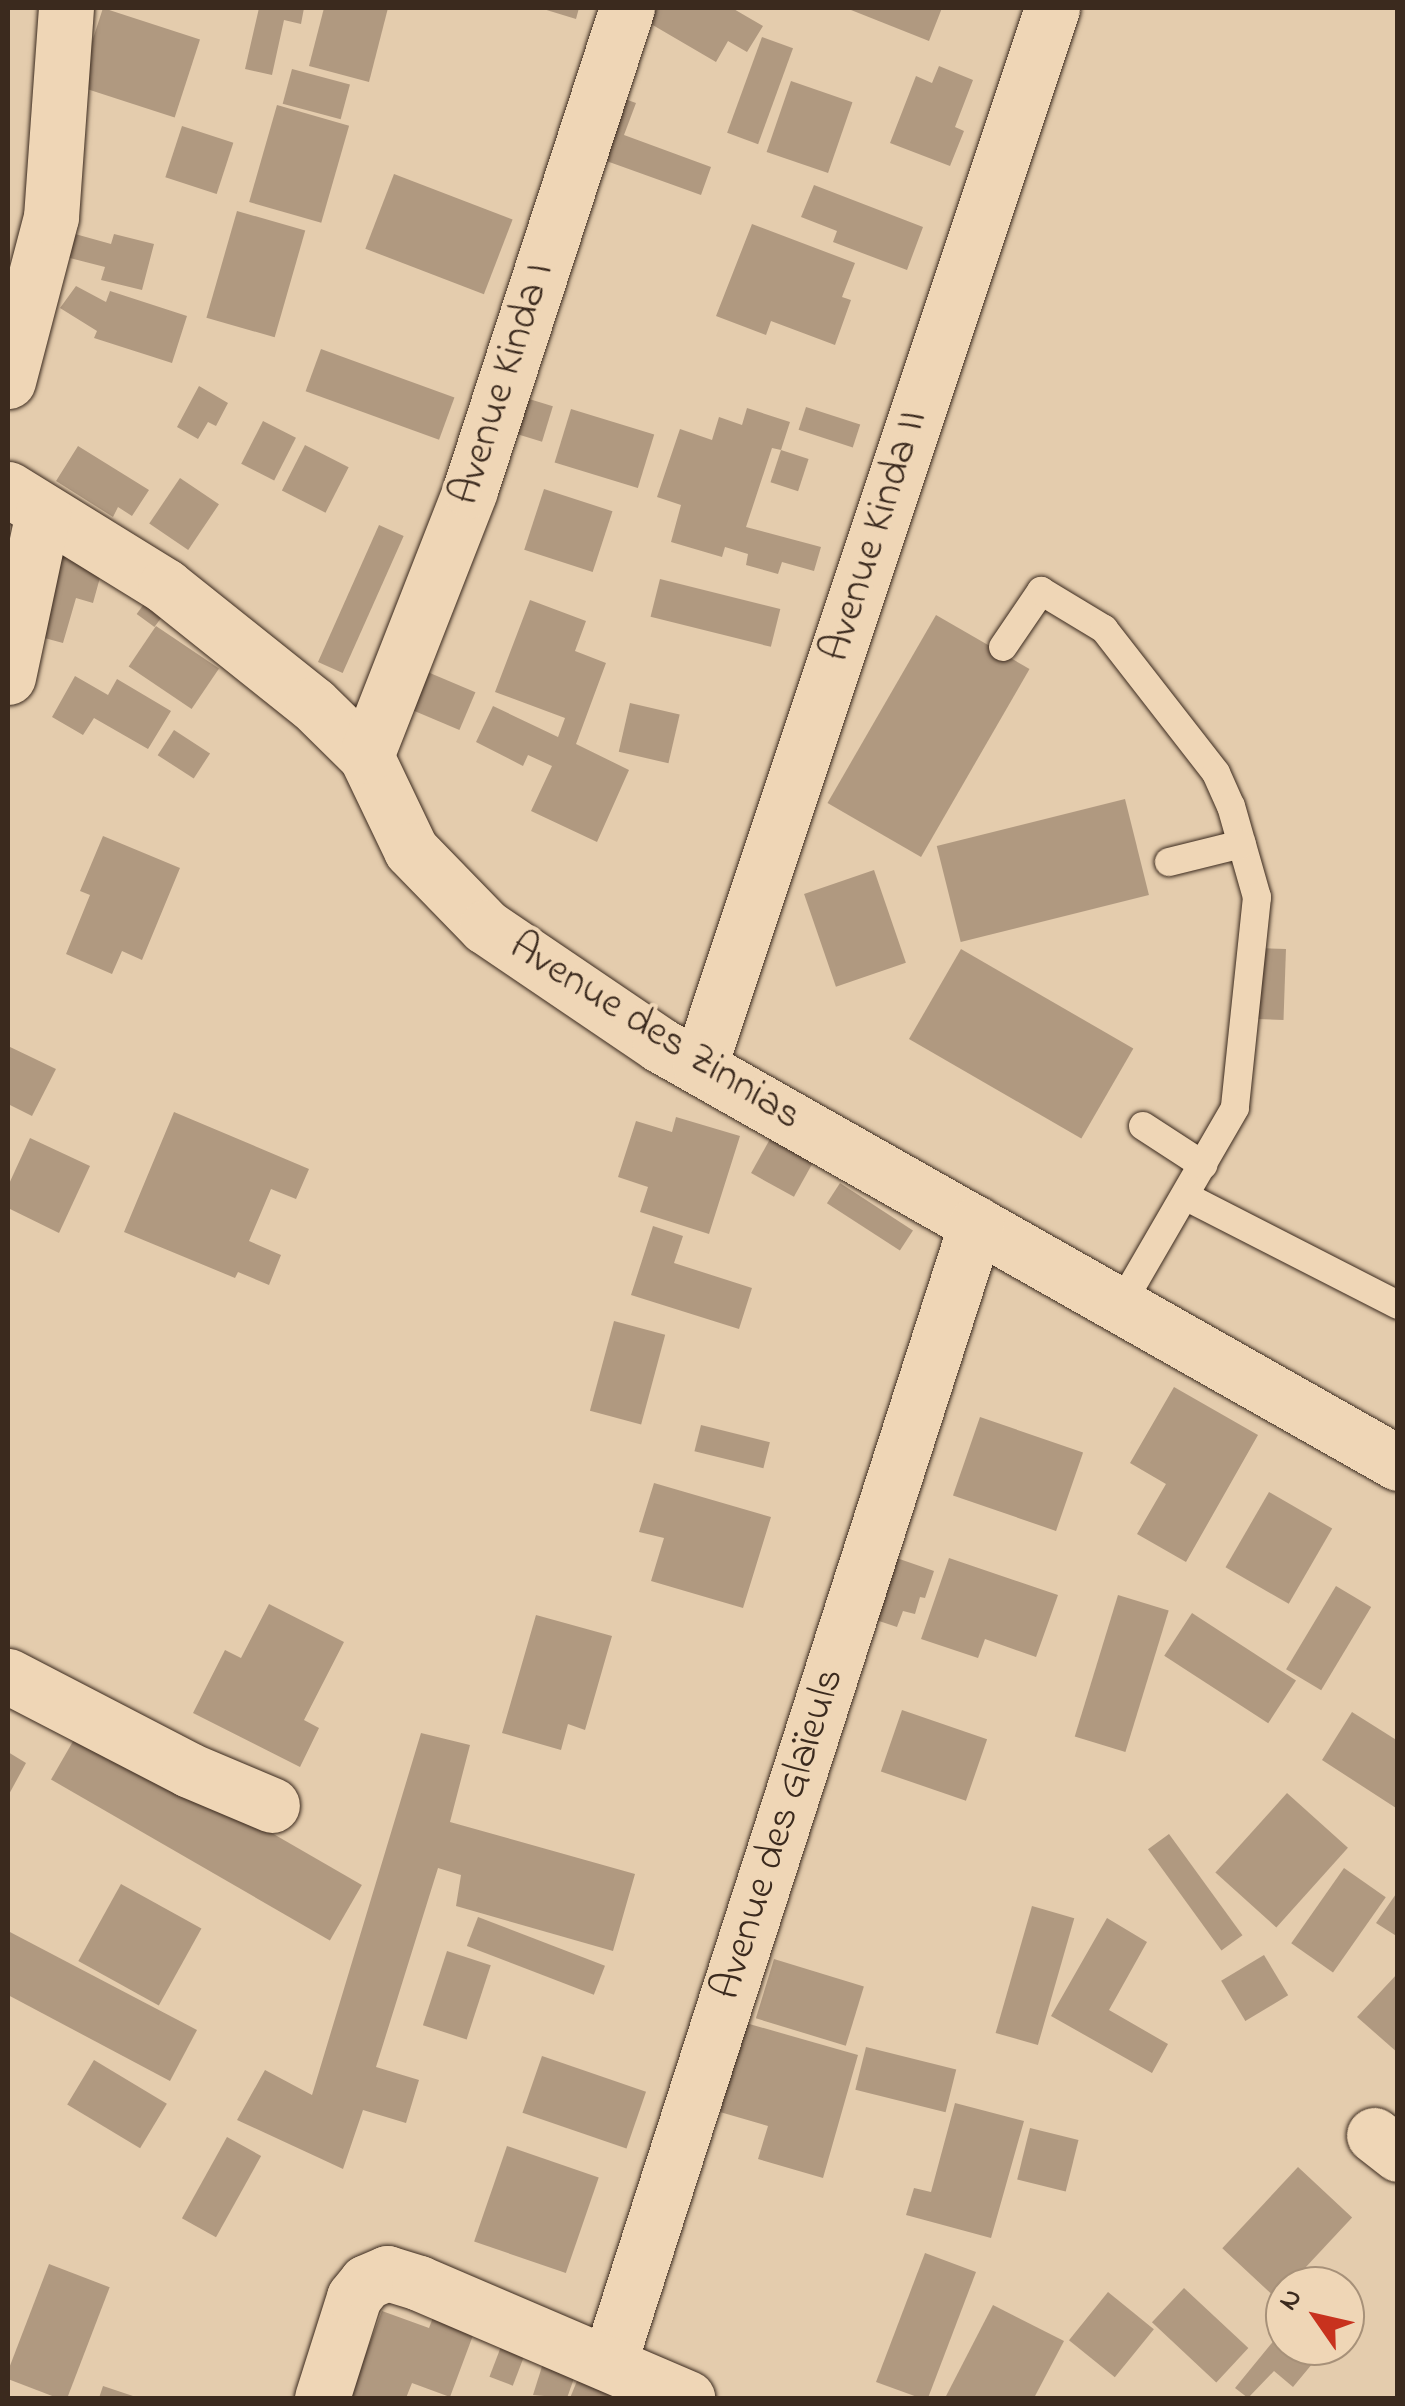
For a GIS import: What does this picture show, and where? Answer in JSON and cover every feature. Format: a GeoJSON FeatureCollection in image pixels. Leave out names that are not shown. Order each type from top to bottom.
{"type":"FeatureCollection","features":[{"type":"Feature","properties":{"kind":"street"},"geometry":{"type":"LineString","coordinates":[[8,381],[51,217],[66,8]]}},
{"type":"Feature","properties":{"kind":"street","name":"Avenue Kinda I"},"geometry":{"type":"LineString","coordinates":[[366,756],[470,490],[627,8]]}},
{"type":"Feature","properties":{"kind":"street","name":"Avenue Kinda II"},"geometry":{"type":"LineString","coordinates":[[700,1065],[1052,8]]}},
{"type":"Feature","properties":{"kind":"street"},"geometry":{"type":"LineString","coordinates":[[8,678],[25,501]]}},
{"type":"Feature","properties":{"kind":"street","name":"Avenue des Zinnias"},"geometry":{"type":"LineString","coordinates":[[25,501],[165,586],[272,669],[366,756],[411,850],[486,927],[660,1045],[1398,1462]]}},
{"type":"Feature","properties":{"kind":"street","name":"Avenue des Glaïeuls"},"geometry":{"type":"LineString","coordinates":[[609,2364],[976,1224]]}},
{"type":"Feature","properties":{"kind":"street"},"geometry":{"type":"LineString","coordinates":[[8,1676],[189,1770],[272,1805]]}},
{"type":"Feature","properties":{"kind":"street"},"geometry":{"type":"LineString","coordinates":[[322,2398],[354,2297],[366,2282],[387,2274],[687,2398]]}},
{"type":"Feature","properties":{"kind":"lane"},"geometry":{"type":"LineString","coordinates":[[1003,647],[1041,592],[1047,591],[1104,629],[1216,774],[1257,896],[1234,1108],[1120,1305]]}},
{"type":"Feature","properties":{"kind":"lane"},"geometry":{"type":"LineString","coordinates":[[1169,862],[1242,844]]}},
{"type":"Feature","properties":{"kind":"lane"},"geometry":{"type":"LineString","coordinates":[[1143,1126],[1203,1165]]}},
{"type":"Feature","properties":{"kind":"lane"},"geometry":{"type":"LineString","coordinates":[[1185,1196],[1398,1306]]}},
{"type":"Feature","properties":{"kind":"building"},"geometry":{"type":"Polygon","coordinates":[[[103,8],[200,40],[175,118],[78,86],[103,8]]]}},
{"type":"Feature","properties":{"kind":"building"},"geometry":{"type":"Polygon","coordinates":[[[259,8],[304,8],[301,24],[284,20],[272,75],[245,69],[259,8]]]}},
{"type":"Feature","properties":{"kind":"building"},"geometry":{"type":"Polygon","coordinates":[[[324,8],[388,8],[369,82],[309,66],[324,8]]]}},
{"type":"Feature","properties":{"kind":"building"},"geometry":{"type":"Polygon","coordinates":[[[540,8],[579,8],[576,19],[540,8]]]}},
{"type":"Feature","properties":{"kind":"building"},"geometry":{"type":"Polygon","coordinates":[[[645,8],[732,8],[763,26],[747,52],[728,41],[716,62],[639,17],[645,8]]]}},
{"type":"Feature","properties":{"kind":"building"},"geometry":{"type":"Polygon","coordinates":[[[846,8],[942,8],[929,41],[846,8]]]}},
{"type":"Feature","properties":{"kind":"building"},"geometry":{"type":"Polygon","coordinates":[[[762,37],[793,48],[758,144],[727,133],[762,37]]]}},
{"type":"Feature","properties":{"kind":"building"},"geometry":{"type":"Polygon","coordinates":[[[939,66],[973,80],[955,127],[964,131],[950,166],[890,143],[916,76],[932,83],[939,66]]]}},
{"type":"Feature","properties":{"kind":"building"},"geometry":{"type":"Polygon","coordinates":[[[292,69],[350,85],[341,119],[283,104],[292,69]]]}},
{"type":"Feature","properties":{"kind":"building"},"geometry":{"type":"Polygon","coordinates":[[[791,81],[852,102],[828,173],[767,152],[791,81]]]}},
{"type":"Feature","properties":{"kind":"building"},"geometry":{"type":"Polygon","coordinates":[[[608,93],[636,103],[624,135],[711,167],[701,195],[587,154],[608,93]]]}},
{"type":"Feature","properties":{"kind":"building"},"geometry":{"type":"Polygon","coordinates":[[[277,105],[349,126],[321,223],[249,202],[277,105]]]}},
{"type":"Feature","properties":{"kind":"building"},"geometry":{"type":"Polygon","coordinates":[[[182,126],[233,143],[217,194],[165,177],[182,126]]]}},
{"type":"Feature","properties":{"kind":"building"},"geometry":{"type":"Polygon","coordinates":[[[394,174],[513,220],[484,294],[365,249],[394,174]]]}},
{"type":"Feature","properties":{"kind":"building"},"geometry":{"type":"Polygon","coordinates":[[[814,185],[923,227],[907,270],[833,242],[837,231],[801,217],[814,185]]]}},
{"type":"Feature","properties":{"kind":"building"},"geometry":{"type":"Polygon","coordinates":[[[237,211],[305,231],[275,337],[206,318],[237,211]]]}},
{"type":"Feature","properties":{"kind":"building"},"geometry":{"type":"Polygon","coordinates":[[[752,224],[855,263],[842,297],[851,300],[835,345],[771,321],[766,335],[716,316],[752,224]]]}},
{"type":"Feature","properties":{"kind":"building"},"geometry":{"type":"Polygon","coordinates":[[[68,232],[111,244],[114,234],[154,244],[142,290],[101,280],[105,267],[62,256],[68,232]]]}},
{"type":"Feature","properties":{"kind":"building"},"geometry":{"type":"Polygon","coordinates":[[[76,286],[106,302],[110,291],[187,316],[172,363],[94,338],[97,331],[60,308],[76,286]]]}},
{"type":"Feature","properties":{"kind":"building"},"geometry":{"type":"Polygon","coordinates":[[[321,349],[454,398],[439,440],[306,391],[321,349]]]}},
{"type":"Feature","properties":{"kind":"building"},"geometry":{"type":"Polygon","coordinates":[[[199,386],[228,403],[216,426],[208,422],[198,439],[177,427],[199,386]]]}},
{"type":"Feature","properties":{"kind":"building"},"geometry":{"type":"Polygon","coordinates":[[[506,392],[553,406],[542,442],[495,427],[506,392]]]}},
{"type":"Feature","properties":{"kind":"building"},"geometry":{"type":"Polygon","coordinates":[[[806,407],[860,425],[853,447],[799,430],[806,407]]]}},
{"type":"Feature","properties":{"kind":"building"},"geometry":{"type":"Polygon","coordinates":[[[747,408],[790,422],[781,450],[772,448],[746,527],[821,547],[814,571],[782,562],[778,574],[746,565],[748,554],[725,547],[722,557],[671,542],[681,505],[657,497],[680,429],[712,440],[719,417],[742,425],[747,408]]]}},
{"type":"Feature","properties":{"kind":"building"},"geometry":{"type":"Polygon","coordinates":[[[571,409],[654,434],[638,488],[555,463],[571,409]]]}},
{"type":"Feature","properties":{"kind":"building"},"geometry":{"type":"Polygon","coordinates":[[[263,421],[296,438],[274,481],[241,464],[263,421]]]}},
{"type":"Feature","properties":{"kind":"building"},"geometry":{"type":"Polygon","coordinates":[[[305,445],[349,467],[326,513],[282,490],[305,445]]]}},
{"type":"Feature","properties":{"kind":"building"},"geometry":{"type":"Polygon","coordinates":[[[78,446],[149,490],[132,516],[118,507],[113,517],[56,481],[78,446]]]}},
{"type":"Feature","properties":{"kind":"building"},"geometry":{"type":"Polygon","coordinates":[[[781,450],[809,459],[798,491],[770,482],[781,450]]]}},
{"type":"Feature","properties":{"kind":"building"},"geometry":{"type":"Polygon","coordinates":[[[180,478],[219,504],[188,550],[149,524],[180,478]]]}},
{"type":"Feature","properties":{"kind":"building"},"geometry":{"type":"Polygon","coordinates":[[[544,489],[612,511],[593,572],[524,550],[544,489]]]}},
{"type":"Feature","properties":{"kind":"building"},"geometry":{"type":"Polygon","coordinates":[[[379,525],[404,536],[343,673],[318,662],[379,525]]]}},
{"type":"Feature","properties":{"kind":"building"},"geometry":{"type":"Polygon","coordinates":[[[60,551],[104,563],[93,603],[76,598],[63,643],[37,636],[60,551]]]}},
{"type":"Feature","properties":{"kind":"building"},"geometry":{"type":"Polygon","coordinates":[[[660,579],[780,609],[771,647],[651,617],[660,579]]]}},
{"type":"Feature","properties":{"kind":"building"},"geometry":{"type":"Polygon","coordinates":[[[149,597],[167,610],[154,627],[137,614],[149,597]]]}},
{"type":"Feature","properties":{"kind":"building"},"geometry":{"type":"Polygon","coordinates":[[[530,600],[586,621],[575,651],[606,663],[576,744],[629,770],[597,842],[531,811],[552,766],[528,755],[523,766],[476,742],[493,706],[558,737],[565,718],[495,692],[530,600]]]}},
{"type":"Feature","properties":{"kind":"building"},"geometry":{"type":"Polygon","coordinates":[[[936,615],[1030,669],[921,857],[828,803],[936,615]]]}},
{"type":"Feature","properties":{"kind":"building"},"geometry":{"type":"Polygon","coordinates":[[[156,626],[219,668],[192,709],[129,667],[156,626]]]}},
{"type":"Feature","properties":{"kind":"building"},"geometry":{"type":"Polygon","coordinates":[[[411,665],[475,692],[459,730],[395,703],[411,665]]]}},
{"type":"Feature","properties":{"kind":"building"},"geometry":{"type":"Polygon","coordinates":[[[75,676],[108,695],[117,679],[171,711],[148,749],[94,718],[83,735],[52,717],[75,676]]]}},
{"type":"Feature","properties":{"kind":"building"},"geometry":{"type":"Polygon","coordinates":[[[630,703],[680,714],[668,763],[619,752],[630,703]]]}},
{"type":"Feature","properties":{"kind":"building"},"geometry":{"type":"Polygon","coordinates":[[[174,730],[210,753],[194,779],[158,755],[174,730]]]}},
{"type":"Feature","properties":{"kind":"building"},"geometry":{"type":"Polygon","coordinates":[[[1125,799],[1149,895],[961,942],[937,846],[1125,799]]]}},
{"type":"Feature","properties":{"kind":"building"},"geometry":{"type":"Polygon","coordinates":[[[103,836],[180,868],[142,960],[122,951],[112,974],[66,954],[90,895],[80,891],[103,836]]]}},
{"type":"Feature","properties":{"kind":"building"},"geometry":{"type":"Polygon","coordinates":[[[874,870],[906,963],[836,987],[804,894],[874,870]]]}},
{"type":"Feature","properties":{"kind":"building"},"geometry":{"type":"Polygon","coordinates":[[[1259,948],[1286,949],[1284,1020],[1257,1019],[1259,948]]]}},
{"type":"Feature","properties":{"kind":"building"},"geometry":{"type":"Polygon","coordinates":[[[961,949],[1133,1048],[1081,1139],[909,1039],[961,949]]]}},
{"type":"Feature","properties":{"kind":"building"},"geometry":{"type":"Polygon","coordinates":[[[8,1046],[56,1069],[32,1116],[8,1104],[8,1046]]]}},
{"type":"Feature","properties":{"kind":"building"},"geometry":{"type":"Polygon","coordinates":[[[174,1112],[309,1169],[296,1199],[271,1189],[249,1241],[281,1255],[269,1285],[238,1272],[235,1278],[124,1232],[174,1112]]]}},
{"type":"Feature","properties":{"kind":"building"},"geometry":{"type":"Polygon","coordinates":[[[676,1117],[740,1136],[709,1234],[640,1212],[648,1187],[618,1177],[636,1121],[672,1132],[676,1117]]]}},
{"type":"Feature","properties":{"kind":"building"},"geometry":{"type":"Polygon","coordinates":[[[30,1138],[90,1166],[59,1233],[8,1208],[8,1186],[30,1138]]]}},
{"type":"Feature","properties":{"kind":"building"},"geometry":{"type":"Polygon","coordinates":[[[770,1139],[813,1163],[794,1197],[751,1173],[770,1139]]]}},
{"type":"Feature","properties":{"kind":"building"},"geometry":{"type":"Polygon","coordinates":[[[840,1183],[913,1230],[900,1251],[827,1203],[840,1183]]]}},
{"type":"Feature","properties":{"kind":"building"},"geometry":{"type":"Polygon","coordinates":[[[653,1226],[683,1236],[674,1263],[752,1288],[739,1329],[631,1295],[653,1226]]]}},
{"type":"Feature","properties":{"kind":"building"},"geometry":{"type":"Polygon","coordinates":[[[614,1321],[665,1335],[641,1425],[590,1411],[614,1321]]]}},
{"type":"Feature","properties":{"kind":"building"},"geometry":{"type":"Polygon","coordinates":[[[1174,1387],[1258,1435],[1186,1562],[1137,1534],[1166,1484],[1130,1463],[1174,1387]]]}},
{"type":"Feature","properties":{"kind":"building"},"geometry":{"type":"Polygon","coordinates":[[[980,1417],[1083,1452],[1056,1531],[953,1495],[980,1417]]]}},
{"type":"Feature","properties":{"kind":"building"},"geometry":{"type":"Polygon","coordinates":[[[701,1425],[770,1442],[763,1468],[694,1451],[701,1425]]]}},
{"type":"Feature","properties":{"kind":"building"},"geometry":{"type":"Polygon","coordinates":[[[654,1483],[771,1517],[743,1608],[651,1581],[664,1538],[639,1532],[654,1483]]]}},
{"type":"Feature","properties":{"kind":"building"},"geometry":{"type":"Polygon","coordinates":[[[1269,1492],[1332,1528],[1289,1604],[1226,1567],[1269,1492]]]}},
{"type":"Feature","properties":{"kind":"building"},"geometry":{"type":"Polygon","coordinates":[[[888,1555],[934,1571],[915,1614],[903,1611],[897,1627],[867,1617],[888,1555]]]}},
{"type":"Feature","properties":{"kind":"building"},"geometry":{"type":"Polygon","coordinates":[[[949,1558],[1058,1595],[1036,1657],[985,1639],[978,1658],[921,1639],[949,1558]]]}},
{"type":"Feature","properties":{"kind":"building"},"geometry":{"type":"Polygon","coordinates":[[[1336,1586],[1371,1607],[1321,1690],[1286,1669],[1336,1586]]]}},
{"type":"Feature","properties":{"kind":"building"},"geometry":{"type":"Polygon","coordinates":[[[1118,1595],[1169,1610],[1125,1752],[1075,1737],[1118,1595]]]}},
{"type":"Feature","properties":{"kind":"building"},"geometry":{"type":"Polygon","coordinates":[[[269,1604],[344,1642],[304,1720],[319,1728],[300,1767],[193,1713],[225,1650],[241,1658],[269,1604]]]}},
{"type":"Feature","properties":{"kind":"building"},"geometry":{"type":"Polygon","coordinates":[[[1192,1613],[1296,1681],[1268,1723],[1164,1656],[1192,1613]]]}},
{"type":"Feature","properties":{"kind":"building"},"geometry":{"type":"Polygon","coordinates":[[[536,1615],[612,1636],[585,1730],[568,1724],[561,1750],[502,1733],[536,1615]]]}},
{"type":"Feature","properties":{"kind":"building"},"geometry":{"type":"Polygon","coordinates":[[[902,1710],[987,1739],[966,1801],[881,1771],[902,1710]]]}},
{"type":"Feature","properties":{"kind":"building"},"geometry":{"type":"Polygon","coordinates":[[[1352,1712],[1398,1741],[1396,1808],[1322,1760],[1352,1712]]]}},
{"type":"Feature","properties":{"kind":"building"},"geometry":{"type":"Polygon","coordinates":[[[83,1724],[362,1885],[330,1940],[51,1779],[83,1724]]]}},
{"type":"Feature","properties":{"kind":"building"},"geometry":{"type":"Polygon","coordinates":[[[421,1733],[470,1745],[450,1822],[635,1874],[613,1951],[456,1906],[461,1875],[438,1868],[376,2067],[419,2080],[406,2123],[363,2110],[343,2169],[237,2120],[265,2070],[312,2095],[421,1733]]]}},
{"type":"Feature","properties":{"kind":"building"},"geometry":{"type":"Polygon","coordinates":[[[8,1752],[26,1763],[8,1796],[8,1752]]]}},
{"type":"Feature","properties":{"kind":"building"},"geometry":{"type":"Polygon","coordinates":[[[1287,1793],[1348,1848],[1276,1927],[1215,1873],[1287,1793]]]}},
{"type":"Feature","properties":{"kind":"building"},"geometry":{"type":"Polygon","coordinates":[[[1169,1834],[1242,1935],[1221,1950],[1148,1849],[1169,1834]]]}},
{"type":"Feature","properties":{"kind":"building"},"geometry":{"type":"Polygon","coordinates":[[[1344,1868],[1386,1897],[1333,1973],[1291,1943],[1344,1868]]]}},
{"type":"Feature","properties":{"kind":"building"},"geometry":{"type":"Polygon","coordinates":[[[121,1884],[201,1929],[159,2006],[78,1961],[121,1884]]]}},
{"type":"Feature","properties":{"kind":"building"},"geometry":{"type":"Polygon","coordinates":[[[1398,1891],[1398,1937],[1376,1923],[1398,1891]]]}},
{"type":"Feature","properties":{"kind":"building"},"geometry":{"type":"Polygon","coordinates":[[[1032,1906],[1074,1918],[1038,2045],[996,2033],[1032,1906]]]}},
{"type":"Feature","properties":{"kind":"building"},"geometry":{"type":"Polygon","coordinates":[[[478,1917],[605,1966],[594,1995],[467,1946],[478,1917]]]}},
{"type":"Feature","properties":{"kind":"building"},"geometry":{"type":"Polygon","coordinates":[[[1107,1918],[1147,1942],[1109,2010],[1168,2044],[1152,2073],[1051,2016],[1107,1918]]]}},
{"type":"Feature","properties":{"kind":"building"},"geometry":{"type":"Polygon","coordinates":[[[8,1931],[197,2030],[170,2081],[8,1995],[8,1931]]]}},
{"type":"Feature","properties":{"kind":"building"},"geometry":{"type":"Polygon","coordinates":[[[447,1951],[491,1965],[467,2039],[423,2025],[447,1951]]]}},
{"type":"Feature","properties":{"kind":"building"},"geometry":{"type":"Polygon","coordinates":[[[1264,1955],[1288,1995],[1245,2021],[1221,1981],[1264,1955]]]}},
{"type":"Feature","properties":{"kind":"building"},"geometry":{"type":"Polygon","coordinates":[[[774,1959],[864,1986],[846,2046],[756,2018],[774,1959]]]}},
{"type":"Feature","properties":{"kind":"building"},"geometry":{"type":"Polygon","coordinates":[[[1398,1973],[1398,2053],[1357,2017],[1398,1973]]]}},
{"type":"Feature","properties":{"kind":"building"},"geometry":{"type":"Polygon","coordinates":[[[746,2023],[858,2055],[823,2178],[758,2159],[768,2126],[720,2112],[746,2023]]]}},
{"type":"Feature","properties":{"kind":"building"},"geometry":{"type":"Polygon","coordinates":[[[866,2047],[956,2069],[946,2112],[855,2090],[866,2047]]]}},
{"type":"Feature","properties":{"kind":"building"},"geometry":{"type":"Polygon","coordinates":[[[542,2056],[646,2092],[626,2149],[522,2113],[542,2056]]]}},
{"type":"Feature","properties":{"kind":"building"},"geometry":{"type":"Polygon","coordinates":[[[94,2060],[167,2104],[140,2148],[67,2105],[94,2060]]]}},
{"type":"Feature","properties":{"kind":"building"},"geometry":{"type":"Polygon","coordinates":[[[955,2103],[1024,2121],[991,2238],[906,2215],[914,2188],[931,2192],[955,2103]]]}},
{"type":"Feature","properties":{"kind":"building"},"geometry":{"type":"Polygon","coordinates":[[[1030,2128],[1079,2140],[1066,2192],[1017,2179],[1030,2128]]]}},
{"type":"Feature","properties":{"kind":"building"},"geometry":{"type":"Polygon","coordinates":[[[227,2137],[261,2156],[216,2237],[182,2218],[227,2137]]]}},
{"type":"Feature","properties":{"kind":"building"},"geometry":{"type":"Polygon","coordinates":[[[507,2146],[599,2178],[566,2273],[474,2241],[507,2146]]]}},
{"type":"Feature","properties":{"kind":"building"},"geometry":{"type":"Polygon","coordinates":[[[1298,2167],[1352,2217],[1307,2266],[1265,2266],[1265,2288],[1222,2248],[1298,2167]]]}},
{"type":"Feature","properties":{"kind":"building"},"geometry":{"type":"Polygon","coordinates":[[[925,2253],[976,2272],[928,2398],[920,2398],[876,2382],[925,2253]]]}},
{"type":"Feature","properties":{"kind":"building"},"geometry":{"type":"Polygon","coordinates":[[[49,2264],[110,2287],[67,2398],[8,2379],[49,2264]]]}},
{"type":"Feature","properties":{"kind":"building"},"geometry":{"type":"Polygon","coordinates":[[[1184,2288],[1248,2348],[1216,2382],[1152,2322],[1184,2288]]]}},
{"type":"Feature","properties":{"kind":"building"},"geometry":{"type":"Polygon","coordinates":[[[1108,2292],[1154,2329],[1115,2377],[1069,2340],[1108,2292]]]}},
{"type":"Feature","properties":{"kind":"building"},"geometry":{"type":"Polygon","coordinates":[[[993,2305],[1064,2341],[1034,2398],[945,2398],[993,2305]]]}},
{"type":"Feature","properties":{"kind":"building"},"geometry":{"type":"Polygon","coordinates":[[[382,2311],[429,2328],[434,2315],[475,2330],[450,2397],[412,2383],[406,2398],[349,2398],[382,2311]]]}},
{"type":"Feature","properties":{"kind":"building"},"geometry":{"type":"Polygon","coordinates":[[[502,2344],[525,2353],[513,2386],[489,2377],[502,2344]]]}},
{"type":"Feature","properties":{"kind":"building"},"geometry":{"type":"Polygon","coordinates":[[[1265,2351],[1265,2366],[1310,2366],[1293,2387],[1274,2371],[1248,2398],[1235,2388],[1265,2351]]]}},
{"type":"Feature","properties":{"kind":"building"},"geometry":{"type":"Polygon","coordinates":[[[544,2360],[577,2370],[567,2398],[533,2395],[544,2360]]]}},
{"type":"Feature","properties":{"kind":"building"},"geometry":{"type":"Polygon","coordinates":[[[577,2381],[626,2398],[570,2398],[577,2381]]]}},
{"type":"Feature","properties":{"kind":"building"},"geometry":{"type":"Polygon","coordinates":[[[103,2386],[139,2398],[99,2398],[103,2386]]]}}]}
